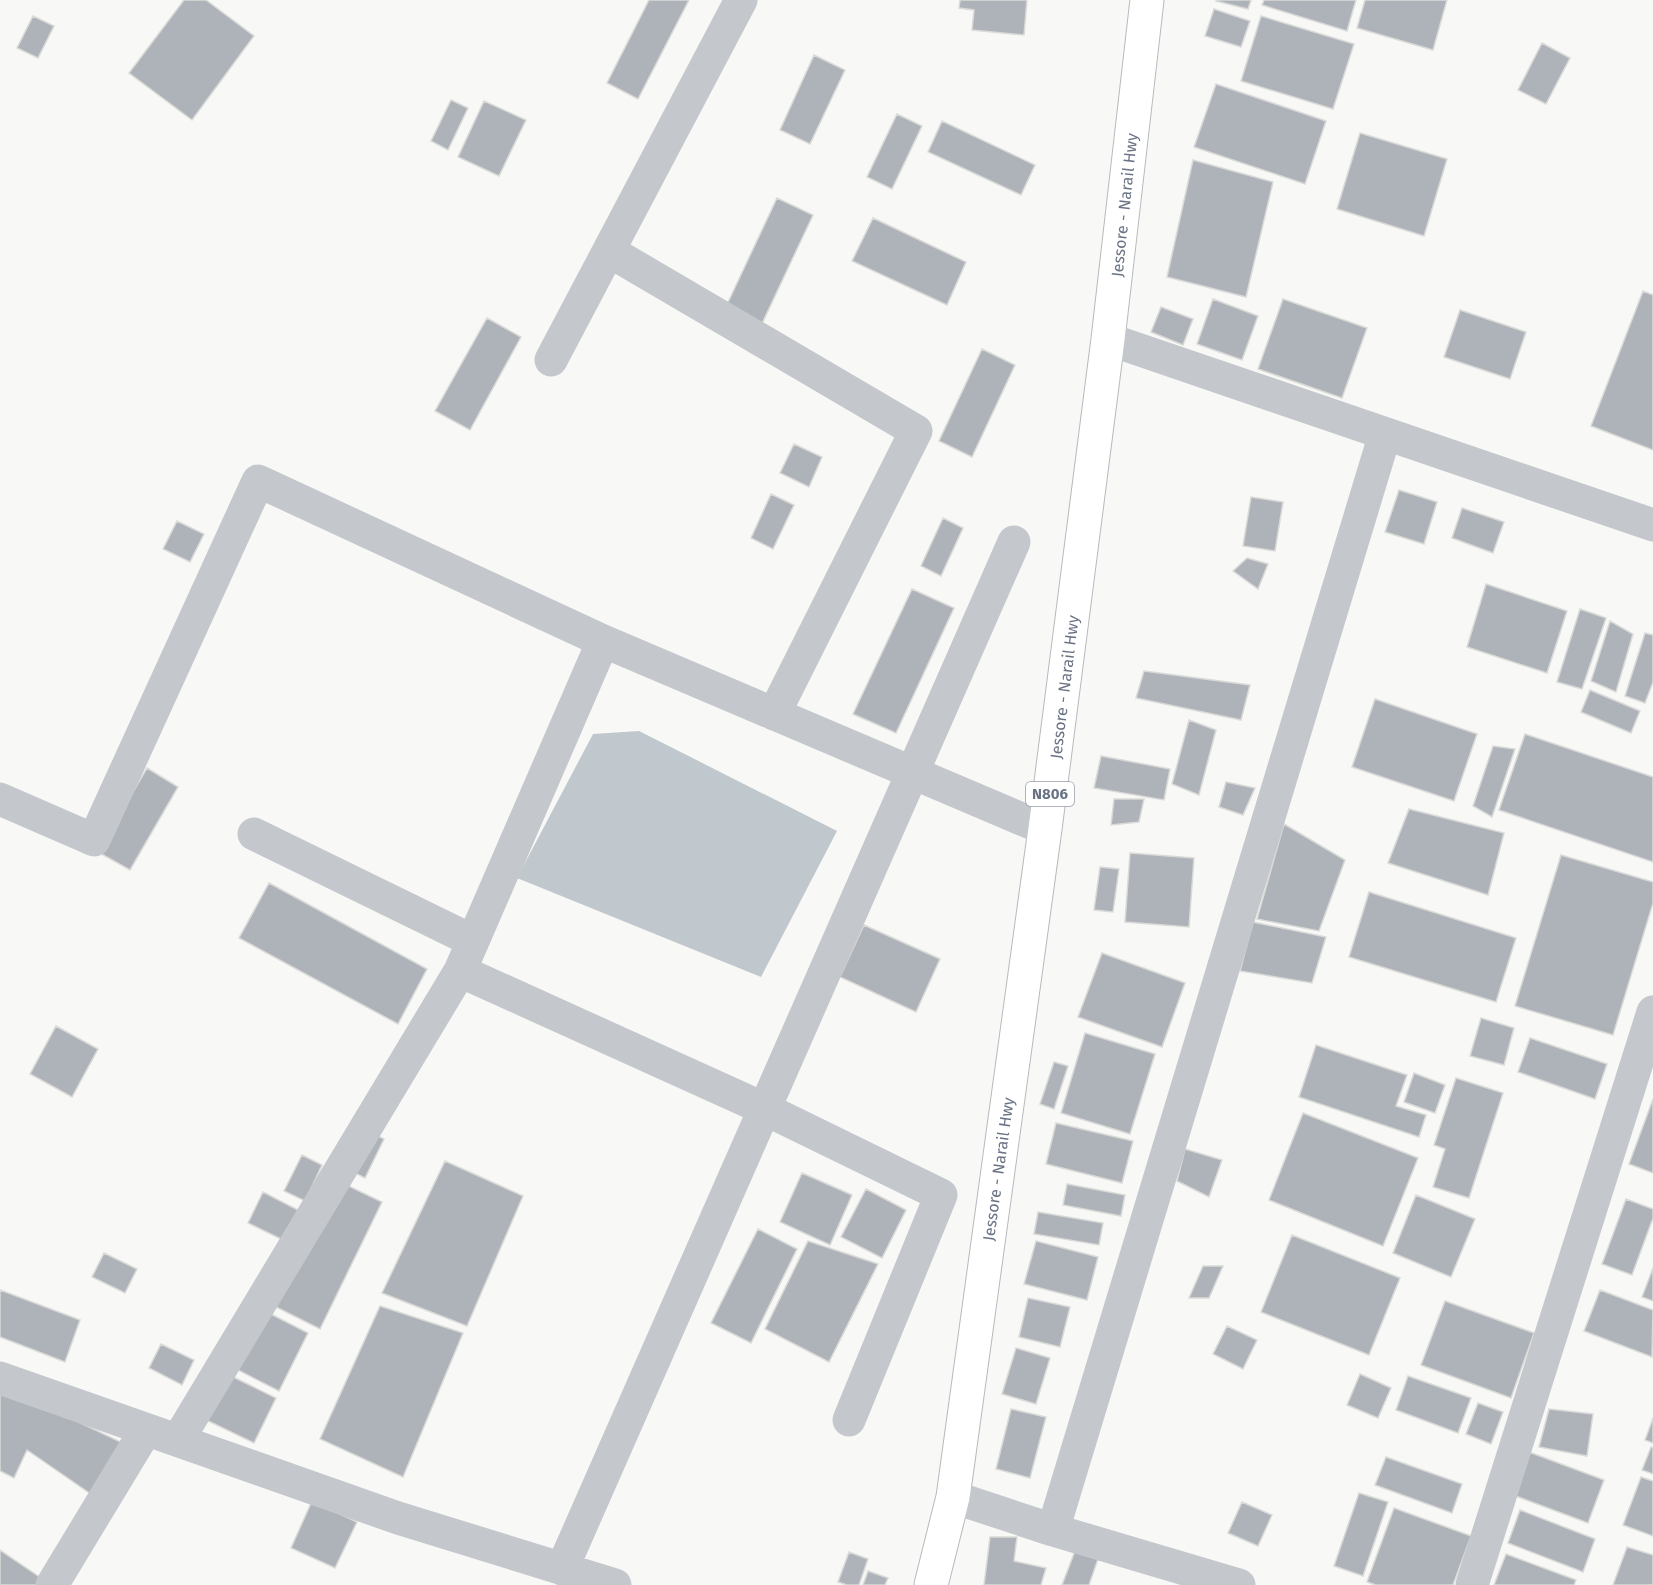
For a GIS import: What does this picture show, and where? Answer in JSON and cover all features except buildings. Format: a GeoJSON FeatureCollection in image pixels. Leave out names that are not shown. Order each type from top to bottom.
{"type":"FeatureCollection","features":[{"type":"Feature","properties":{"kind":"highway","name":"Jessore - Narail Hwy"},"geometry":{"type":"LineString","coordinates":[[931,1585],[953,1497],[1045,829],[1108,339],[1147,0]]}},
{"type":"Feature","properties":{"kind":"street"},"geometry":{"type":"LineString","coordinates":[[551,360],[741,0]]}},
{"type":"Feature","properties":{"kind":"street"},"geometry":{"type":"LineString","coordinates":[[609,251],[916,431],[774,714]]}},
{"type":"Feature","properties":{"kind":"street"},"geometry":{"type":"LineString","coordinates":[[1108,339],[1653,525]]}},
{"type":"Feature","properties":{"kind":"street"},"geometry":{"type":"LineString","coordinates":[[1053,1530],[1385,434]]}},
{"type":"Feature","properties":{"kind":"street"},"geometry":{"type":"LineString","coordinates":[[0,799],[94,840],[258,481],[603,641],[1045,829]]}},
{"type":"Feature","properties":{"kind":"street"},"geometry":{"type":"LineString","coordinates":[[562,1569],[1014,542]]}},
{"type":"Feature","properties":{"kind":"street"},"geometry":{"type":"LineString","coordinates":[[178,1440],[460,970],[603,641]]}},
{"type":"Feature","properties":{"kind":"street"},"geometry":{"type":"LineString","coordinates":[[254,834],[473,941]]}},
{"type":"Feature","properties":{"kind":"street"},"geometry":{"type":"LineString","coordinates":[[460,970],[765,1109],[941,1195],[849,1420]]}},
{"type":"Feature","properties":{"kind":"street"},"geometry":{"type":"LineString","coordinates":[[1472,1585],[1653,1012]]}},
{"type":"Feature","properties":{"kind":"street"},"geometry":{"type":"LineString","coordinates":[[0,1378],[398,1518],[615,1585]]}},
{"type":"Feature","properties":{"kind":"street"},"geometry":{"type":"LineString","coordinates":[[52,1585],[141,1438]]}},
{"type":"Feature","properties":{"kind":"street"},"geometry":{"type":"LineString","coordinates":[[953,1497],[1053,1530],[1239,1585]]}},
{"type":"Feature","properties":{"kind":"shaded area"},"geometry":{"type":"Polygon","coordinates":[[[639,731],[837,831],[761,977],[517,878],[593,734],[639,731]]]}}]}
